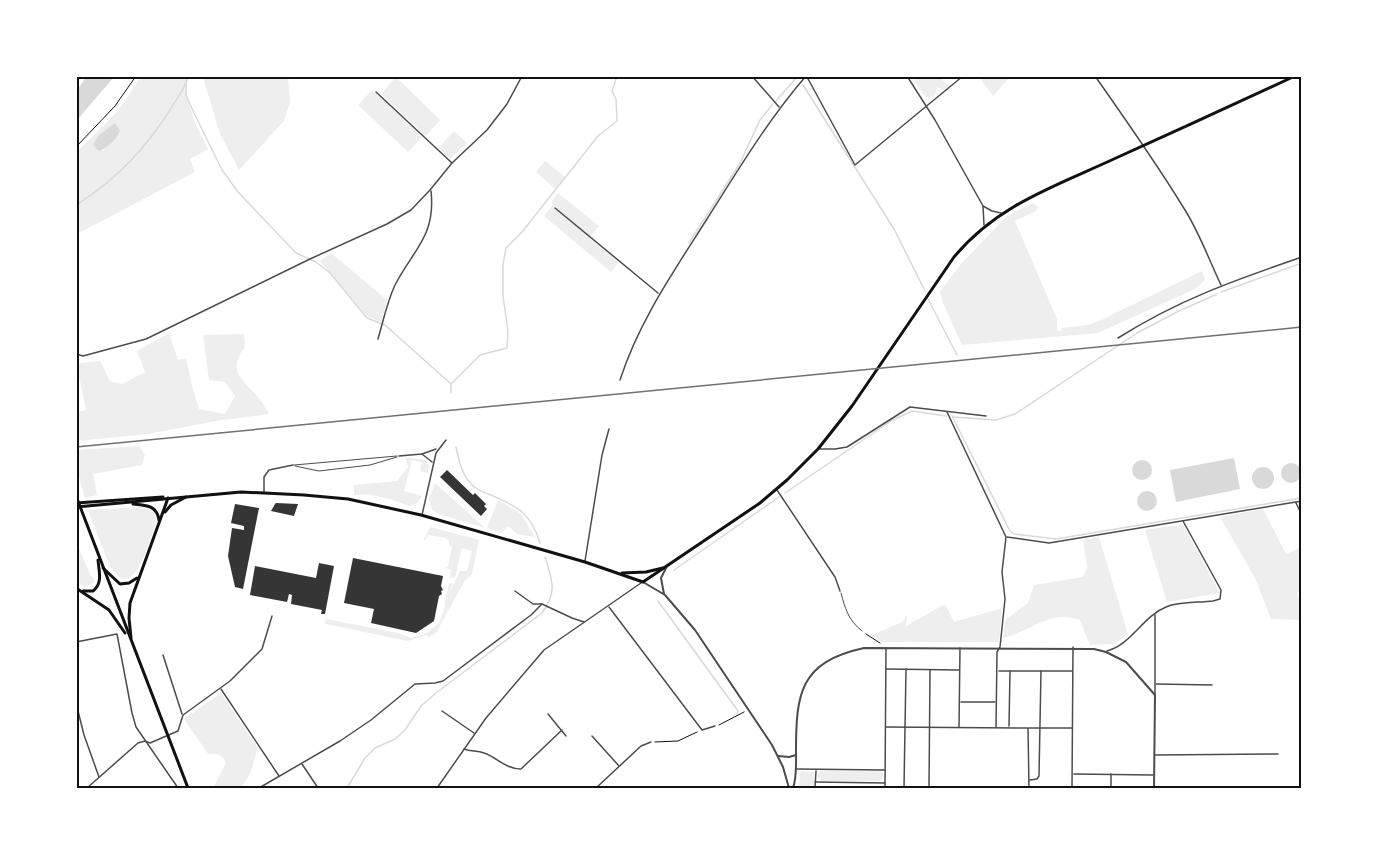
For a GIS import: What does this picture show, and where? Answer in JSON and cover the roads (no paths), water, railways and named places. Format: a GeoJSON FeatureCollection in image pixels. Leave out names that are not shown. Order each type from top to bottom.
{"type":"FeatureCollection","features":[{"type":"Feature","properties":{"kind":"main road"},"geometry":{"type":"LineString","coordinates":[[76,505],[264,492],[348,499],[422,515],[585,562],[643,582],[751,509],[777,489],[818,449],[867,384],[954,258],[984,226],[1002,213],[1051,188],[1295,76]]}},
{"type":"Feature","properties":{"kind":"main road"},"geometry":{"type":"LineString","coordinates":[[76,496],[188,789]]}},
{"type":"Feature","properties":{"kind":"main road"},"geometry":{"type":"LineString","coordinates":[[161,519],[171,505],[189,496]]}},
{"type":"Feature","properties":{"kind":"main road"},"geometry":{"type":"LineString","coordinates":[[76,505],[168,498]]}},
{"type":"Feature","properties":{"kind":"main road"},"geometry":{"type":"LineString","coordinates":[[132,646],[129,605],[168,498]]}},
{"type":"Feature","properties":{"kind":"main road"},"geometry":{"type":"LineString","coordinates":[[122,503],[145,505],[152,508],[158,514],[159,526]]}},
{"type":"Feature","properties":{"kind":"main road"},"geometry":{"type":"LineString","coordinates":[[78,589],[90,592],[99,585],[98,556]]}},
{"type":"Feature","properties":{"kind":"main road"},"geometry":{"type":"LineString","coordinates":[[102,566],[120,584],[129,583],[140,574]]}},
{"type":"Feature","properties":{"kind":"main road"},"geometry":{"type":"LineString","coordinates":[[621,574],[666,566]]}},
{"type":"Feature","properties":{"kind":"main road"},"geometry":{"type":"LineString","coordinates":[[78,589],[109,610],[129,638]]}},
{"type":"Feature","properties":{"kind":"street"},"geometry":{"type":"LineString","coordinates":[[76,354],[83,356],[146,339],[387,224],[411,210],[452,163],[487,130],[507,105],[522,76]]}},
{"type":"Feature","properties":{"kind":"street"},"geometry":{"type":"LineString","coordinates":[[752,76],[780,108]]}},
{"type":"Feature","properties":{"kind":"street"},"geometry":{"type":"LineString","coordinates":[[620,380],[627,358],[658,293],[780,108],[807,76],[855,165],[963,76]]}},
{"type":"Feature","properties":{"kind":"street"},"geometry":{"type":"LineString","coordinates":[[907,76],[983,206],[984,226]]}},
{"type":"Feature","properties":{"kind":"street"},"geometry":{"type":"LineString","coordinates":[[1095,76],[1186,211],[1221,285]]}},
{"type":"Feature","properties":{"kind":"street"},"geometry":{"type":"LineString","coordinates":[[376,92],[452,163]]}},
{"type":"Feature","properties":{"kind":"street"},"geometry":{"type":"LineString","coordinates":[[378,339],[395,286],[421,243],[430,223],[433,209],[430,190]]}},
{"type":"Feature","properties":{"kind":"street"},"geometry":{"type":"LineString","coordinates":[[983,206],[1002,213]]}},
{"type":"Feature","properties":{"kind":"street"},"geometry":{"type":"LineString","coordinates":[[555,208],[658,293]]}},
{"type":"Feature","properties":{"kind":"street"},"geometry":{"type":"LineString","coordinates":[[1118,338],[1153,316],[1221,285],[1302,257]]}},
{"type":"Feature","properties":{"kind":"street"},"geometry":{"type":"LineString","coordinates":[[818,449],[847,447],[910,407],[986,416]]}},
{"type":"Feature","properties":{"kind":"street"},"geometry":{"type":"LineString","coordinates":[[947,412],[1006,537],[1002,572],[1005,599],[1000,647],[997,652],[996,727]]}},
{"type":"Feature","properties":{"kind":"street"},"geometry":{"type":"LineString","coordinates":[[585,562],[609,429]]}},
{"type":"Feature","properties":{"kind":"street"},"geometry":{"type":"LineString","coordinates":[[399,456],[422,454],[437,449],[446,440]]}},
{"type":"Feature","properties":{"kind":"street"},"geometry":{"type":"LineString","coordinates":[[422,515],[437,449]]}},
{"type":"Feature","properties":{"kind":"street"},"geometry":{"type":"LineString","coordinates":[[422,454],[433,462]]}},
{"type":"Feature","properties":{"kind":"street"},"geometry":{"type":"LineString","coordinates":[[264,492],[264,477],[269,470],[293,465]]}},
{"type":"Feature","properties":{"kind":"street"},"geometry":{"type":"LineString","coordinates":[[777,489],[835,578],[840,591]]}},
{"type":"Feature","properties":{"kind":"street"},"geometry":{"type":"LineString","coordinates":[[1006,537],[1049,543],[1302,501]]}},
{"type":"Feature","properties":{"kind":"street"},"geometry":{"type":"LineString","coordinates":[[1296,502],[1302,515]]}},
{"type":"Feature","properties":{"kind":"street"},"geometry":{"type":"LineString","coordinates":[[1106,652],[1117,649],[1166,607],[1216,601],[1221,596],[1221,590],[1183,521]]}},
{"type":"Feature","properties":{"kind":"street"},"geometry":{"type":"LineString","coordinates":[[664,594],[661,578],[666,566]]}},
{"type":"Feature","properties":{"kind":"street"},"geometry":{"type":"LineString","coordinates":[[436,789],[475,733],[544,650],[643,582],[664,594],[695,630],[778,756],[791,789]]}},
{"type":"Feature","properties":{"kind":"street"},"geometry":{"type":"LineString","coordinates":[[515,591],[533,604],[545,605],[585,622]]}},
{"type":"Feature","properties":{"kind":"street"},"geometry":{"type":"LineString","coordinates":[[259,789],[371,720],[415,684],[435,683],[456,673],[542,604]]}},
{"type":"Feature","properties":{"kind":"street"},"geometry":{"type":"LineString","coordinates":[[609,606],[702,730],[715,726]]}},
{"type":"Feature","properties":{"kind":"street"},"geometry":{"type":"LineString","coordinates":[[1154,789],[1155,615]]}},
{"type":"Feature","properties":{"kind":"street"},"geometry":{"type":"LineString","coordinates":[[183,715],[230,681],[262,649],[272,616]]}},
{"type":"Feature","properties":{"kind":"street"},"geometry":{"type":"LineString","coordinates":[[76,642],[117,634],[132,713],[145,741],[178,789]]}},
{"type":"Feature","properties":{"kind":"street"},"geometry":{"type":"LineString","coordinates":[[791,789],[796,769],[797,709],[802,690],[810,676],[827,661],[842,653],[864,648],[886,647],[1073,647],[1106,652],[1121,659],[1134,670],[1155,695]]}},
{"type":"Feature","properties":{"kind":"street"},"geometry":{"type":"LineString","coordinates":[[885,789],[886,647]]}},
{"type":"Feature","properties":{"kind":"street"},"geometry":{"type":"LineString","coordinates":[[959,727],[960,647]]}},
{"type":"Feature","properties":{"kind":"street"},"geometry":{"type":"LineString","coordinates":[[1072,789],[1073,647]]}},
{"type":"Feature","properties":{"kind":"street"},"geometry":{"type":"LineString","coordinates":[[87,789],[129,750],[145,741],[150,743],[178,731],[183,715],[163,655]]}},
{"type":"Feature","properties":{"kind":"street"},"geometry":{"type":"LineString","coordinates":[[886,669],[960,670]]}},
{"type":"Feature","properties":{"kind":"street"},"geometry":{"type":"LineString","coordinates":[[904,789],[906,669]]}},
{"type":"Feature","properties":{"kind":"street"},"geometry":{"type":"LineString","coordinates":[[929,789],[930,670]]}},
{"type":"Feature","properties":{"kind":"street"},"geometry":{"type":"LineString","coordinates":[[997,671],[1073,671]]}},
{"type":"Feature","properties":{"kind":"street"},"geometry":{"type":"LineString","coordinates":[[1009,727],[1010,671]]}},
{"type":"Feature","properties":{"kind":"street"},"geometry":{"type":"LineString","coordinates":[[1029,780],[1040,776],[1041,671]]}},
{"type":"Feature","properties":{"kind":"street"},"geometry":{"type":"LineString","coordinates":[[1155,684],[1212,685]]}},
{"type":"Feature","properties":{"kind":"street"},"geometry":{"type":"LineString","coordinates":[[220,688],[279,776]]}},
{"type":"Feature","properties":{"kind":"street"},"geometry":{"type":"LineString","coordinates":[[960,702],[996,702]]}},
{"type":"Feature","properties":{"kind":"street"},"geometry":{"type":"LineString","coordinates":[[76,703],[99,778]]}},
{"type":"Feature","properties":{"kind":"street"},"geometry":{"type":"LineString","coordinates":[[442,711],[475,733]]}},
{"type":"Feature","properties":{"kind":"street"},"geometry":{"type":"LineString","coordinates":[[548,714],[566,736]]}},
{"type":"Feature","properties":{"kind":"street"},"geometry":{"type":"LineString","coordinates":[[886,727],[1072,728]]}},
{"type":"Feature","properties":{"kind":"street"},"geometry":{"type":"LineString","coordinates":[[1028,728],[1029,789]]}},
{"type":"Feature","properties":{"kind":"street"},"geometry":{"type":"LineString","coordinates":[[464,748],[471,752],[487,753],[500,763],[521,769],[562,730]]}},
{"type":"Feature","properties":{"kind":"street"},"geometry":{"type":"LineString","coordinates":[[592,736],[619,766]]}},
{"type":"Feature","properties":{"kind":"street"},"geometry":{"type":"LineString","coordinates":[[596,789],[641,746],[651,742]]}},
{"type":"Feature","properties":{"kind":"street"},"geometry":{"type":"LineString","coordinates":[[1155,755],[1278,754]]}},
{"type":"Feature","properties":{"kind":"street"},"geometry":{"type":"LineString","coordinates":[[778,756],[789,758],[796,755]]}},
{"type":"Feature","properties":{"kind":"street"},"geometry":{"type":"LineString","coordinates":[[301,764],[318,789]]}},
{"type":"Feature","properties":{"kind":"street"},"geometry":{"type":"LineString","coordinates":[[796,769],[885,770]]}},
{"type":"Feature","properties":{"kind":"street"},"geometry":{"type":"LineString","coordinates":[[815,789],[816,770]]}},
{"type":"Feature","properties":{"kind":"street"},"geometry":{"type":"LineString","coordinates":[[1111,773],[1111,789]]}},
{"type":"Feature","properties":{"kind":"street"},"geometry":{"type":"LineString","coordinates":[[1072,774],[1154,775]]}},
{"type":"Feature","properties":{"kind":"street"},"geometry":{"type":"LineString","coordinates":[[816,782],[885,783]]}},
{"type":"Feature","properties":{"kind":"lane"},"geometry":{"type":"LineString","coordinates":[[293,465],[319,471],[370,465],[399,456]]}},
{"type":"Feature","properties":{"kind":"lane"},"geometry":{"type":"LineString","coordinates":[[293,465],[399,456]]}},
{"type":"Feature","properties":{"kind":"lane"},"geometry":{"type":"LineString","coordinates":[[840,591],[847,615],[852,624],[862,631]]}},
{"type":"Feature","properties":{"kind":"waterway"},"geometry":{"type":"LineString","coordinates":[[76,205],[131,161],[164,120],[180,95],[188,76]]}},
{"type":"Feature","properties":{"kind":"waterway"},"geometry":{"type":"LineString","coordinates":[[451,393],[451,384],[480,355],[507,348],[508,331],[503,296],[503,265],[506,248],[522,232],[598,136],[617,121],[616,99],[612,91],[616,79],[620,76]]}},
{"type":"Feature","properties":{"kind":"waterway"},"geometry":{"type":"LineString","coordinates":[[776,101],[797,77]]}},
{"type":"Feature","properties":{"kind":"waterway"},"geometry":{"type":"LineString","coordinates":[[186,83],[186,95],[194,113],[222,170],[238,192],[296,253],[316,262],[330,273],[367,318],[385,325],[451,384]]}},
{"type":"Feature","properties":{"kind":"waterway"},"geometry":{"type":"LineString","coordinates":[[803,85],[894,229],[925,291]]}},
{"type":"Feature","properties":{"kind":"waterway"},"geometry":{"type":"LineString","coordinates":[[689,243],[740,163],[760,120],[773,104]]}},
{"type":"Feature","properties":{"kind":"waterway"},"geometry":{"type":"LineString","coordinates":[[1221,292],[1302,263]]}},
{"type":"Feature","properties":{"kind":"waterway"},"geometry":{"type":"LineString","coordinates":[[953,417],[996,420],[1015,414],[1137,333],[1217,294]]}},
{"type":"Feature","properties":{"kind":"waterway"},"geometry":{"type":"LineString","coordinates":[[928,299],[957,355]]}},
{"type":"Feature","properties":{"kind":"waterway"},"geometry":{"type":"LineString","coordinates":[[785,493],[891,421],[912,411],[946,416]]}},
{"type":"Feature","properties":{"kind":"waterway"},"geometry":{"type":"LineString","coordinates":[[952,416],[1010,531],[1014,534],[1056,539],[1302,498]]}},
{"type":"Feature","properties":{"kind":"waterway"},"geometry":{"type":"LineString","coordinates":[[456,447],[463,472],[472,485],[523,513],[533,525],[540,543]]}},
{"type":"Feature","properties":{"kind":"waterway"},"geometry":{"type":"LineString","coordinates":[[674,570],[779,497]]}},
{"type":"Feature","properties":{"kind":"waterway"},"geometry":{"type":"LineString","coordinates":[[347,788],[365,758],[375,748],[395,739],[405,730],[421,706],[542,613],[552,592],[545,557]]}},
{"type":"Feature","properties":{"kind":"waterway"},"geometry":{"type":"LineString","coordinates":[[658,601],[738,711],[737,714]]}},
{"type":"Feature","properties":{"kind":"railway"},"geometry":{"type":"LineString","coordinates":[[76,447],[1302,327]]}}]}
